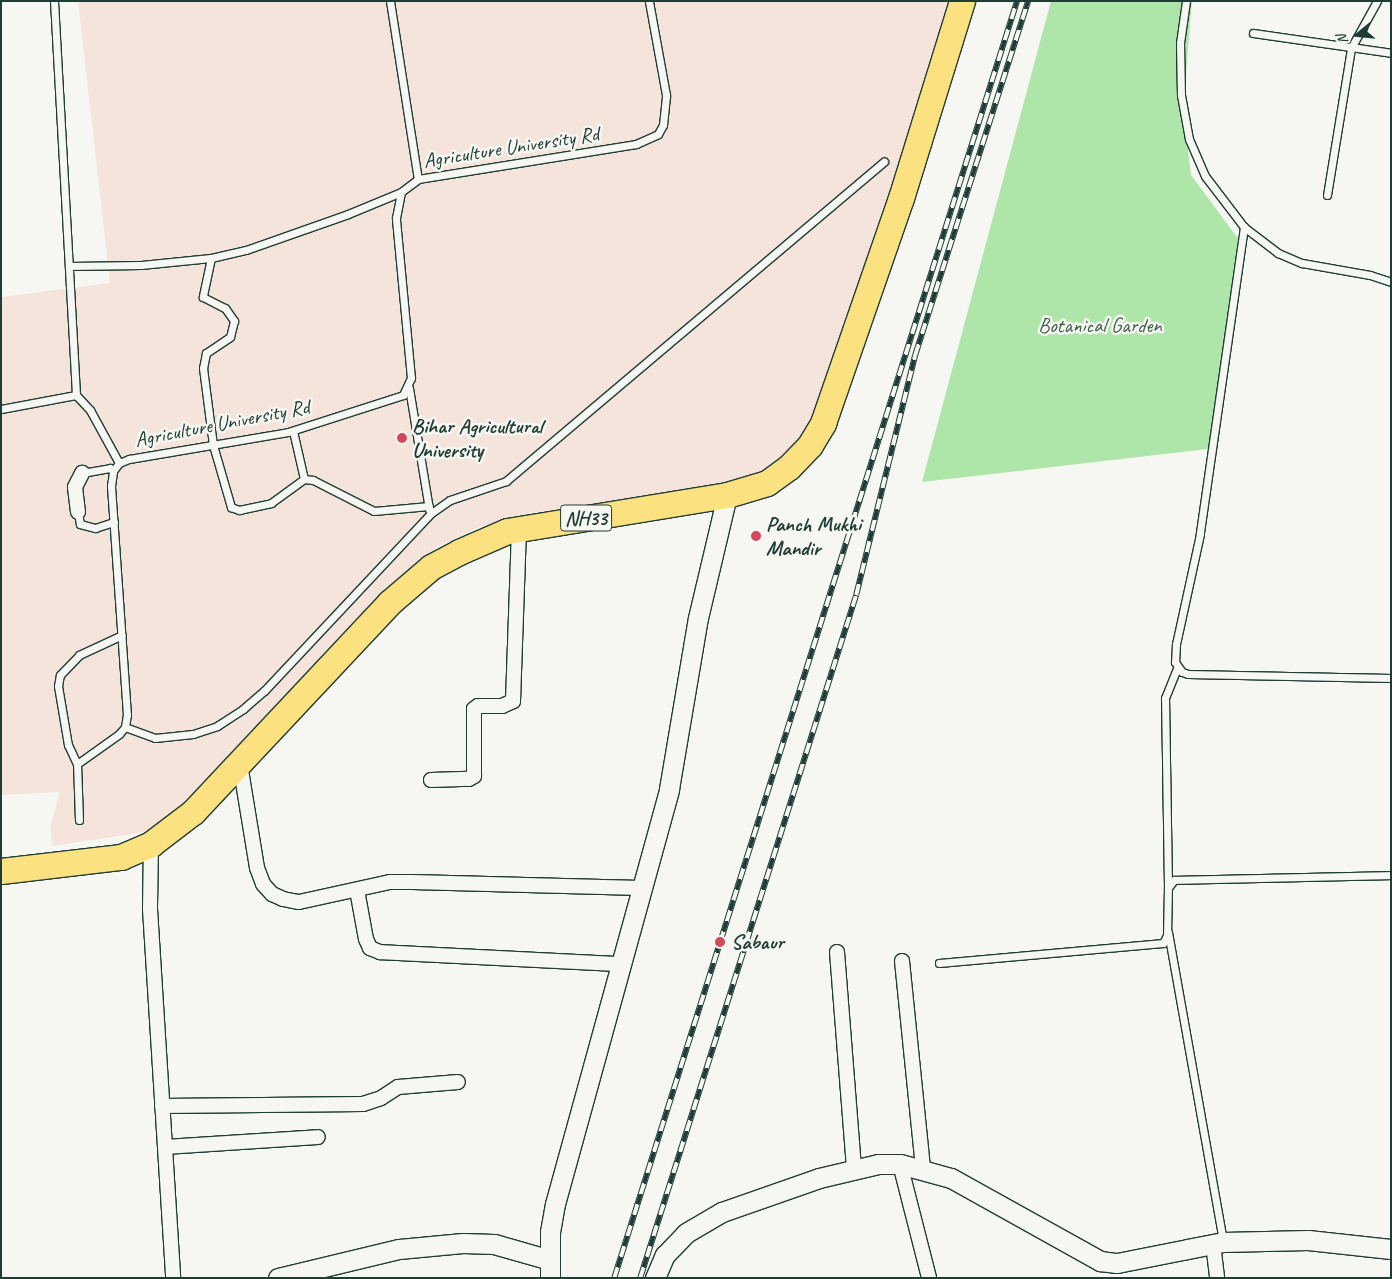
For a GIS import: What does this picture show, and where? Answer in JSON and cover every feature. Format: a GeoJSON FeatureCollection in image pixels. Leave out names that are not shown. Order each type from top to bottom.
{"type":"FeatureCollection","features":[{"type":"Feature","properties":{"kind":"highway","name":"NH33"},"geometry":{"type":"LineString","coordinates":[[1,871],[120,857],[151,844],[193,812],[389,603],[431,567],[506,531],[728,495],[767,483],[789,467],[810,445],[823,423],[901,198],[962,1]]}},
{"type":"Feature","properties":{"kind":"street"},"geometry":{"type":"LineString","coordinates":[[78,512],[75,487],[82,473]]}},
{"type":"Feature","properties":{"kind":"street"},"geometry":{"type":"LineString","coordinates":[[278,1278],[399,1249],[463,1243],[494,1244],[550,1269],[550,1232],[555,1204],[669,789],[698,618],[728,495]]}},
{"type":"Feature","properties":{"kind":"street"},"geometry":{"type":"LineString","coordinates":[[431,780],[469,779],[474,776],[474,709],[478,706],[502,706],[513,701],[519,529]]}},
{"type":"Feature","properties":{"kind":"street"},"geometry":{"type":"LineString","coordinates":[[240,764],[256,868],[263,884],[272,894],[300,902],[357,890],[412,882],[641,888]]}},
{"type":"Feature","properties":{"kind":"street"},"geometry":{"type":"LineString","coordinates":[[151,844],[150,909],[173,1278]]}},
{"type":"Feature","properties":{"kind":"street"},"geometry":{"type":"LineString","coordinates":[[357,890],[366,939],[370,948],[380,952],[620,964]]}},
{"type":"Feature","properties":{"kind":"street"},"geometry":{"type":"LineString","coordinates":[[837,952],[854,1168]]}},
{"type":"Feature","properties":{"kind":"street"},"geometry":{"type":"LineString","coordinates":[[902,961],[923,1168]]}},
{"type":"Feature","properties":{"kind":"street"},"geometry":{"type":"LineString","coordinates":[[162,1106],[363,1104],[381,1098],[398,1087],[458,1082]]}},
{"type":"Feature","properties":{"kind":"street"},"geometry":{"type":"LineString","coordinates":[[165,1147],[318,1137]]}},
{"type":"Feature","properties":{"kind":"street"},"geometry":{"type":"LineString","coordinates":[[655,1278],[665,1255],[686,1233],[722,1212],[854,1168],[900,1164],[923,1168],[952,1178],[1100,1269],[1117,1263],[1218,1243],[1308,1240],[1391,1249]]}},
{"type":"Feature","properties":{"kind":"street"},"geometry":{"type":"LineString","coordinates":[[900,1164],[929,1278]]}},
{"type":"Feature","properties":{"kind":"street"},"geometry":{"type":"LineString","coordinates":[[1217,1278],[1218,1243]]}},
{"type":"Feature","properties":{"kind":"lane"},"geometry":{"type":"LineString","coordinates":[[54,1],[76,395],[90,410],[119,463]]}},
{"type":"Feature","properties":{"kind":"lane"},"geometry":{"type":"LineString","coordinates":[[390,1],[418,179]]}},
{"type":"Feature","properties":{"kind":"lane","name":"Agriculture University Rd"},"geometry":{"type":"LineString","coordinates":[[125,727],[122,635],[114,522],[113,472],[119,463],[294,431],[394,400],[410,388],[412,378],[396,218],[401,192],[418,179],[636,144],[658,134],[663,125],[666,95],[649,1]]}},
{"type":"Feature","properties":{"kind":"lane"},"geometry":{"type":"LineString","coordinates":[[1186,1],[1179,64],[1189,139],[1205,176],[1244,227],[1278,253],[1302,263],[1370,275],[1391,282]]}},
{"type":"Feature","properties":{"kind":"lane"},"geometry":{"type":"LineString","coordinates":[[1328,195],[1351,48],[1377,1]]}},
{"type":"Feature","properties":{"kind":"lane"},"geometry":{"type":"LineString","coordinates":[[1253,33],[1391,53]]}},
{"type":"Feature","properties":{"kind":"lane"},"geometry":{"type":"LineString","coordinates":[[77,764],[125,727],[155,738],[171,738],[217,726],[236,714],[264,691],[430,514],[450,500],[506,482],[884,162]]}},
{"type":"Feature","properties":{"kind":"lane"},"geometry":{"type":"LineString","coordinates":[[69,266],[159,264],[211,258],[255,246],[401,192]]}},
{"type":"Feature","properties":{"kind":"lane"},"geometry":{"type":"LineString","coordinates":[[1218,1243],[1168,928],[1165,698],[1177,668],[1176,644],[1200,534],[1244,227]]}},
{"type":"Feature","properties":{"kind":"lane"},"geometry":{"type":"LineString","coordinates":[[211,258],[203,297],[225,308],[234,321],[230,337],[206,354],[204,359],[213,445],[226,499],[231,507],[239,510],[271,503],[304,479],[313,480],[374,512],[429,506]]}},
{"type":"Feature","properties":{"kind":"lane"},"geometry":{"type":"LineString","coordinates":[[410,388],[430,514]]}},
{"type":"Feature","properties":{"kind":"lane"},"geometry":{"type":"LineString","coordinates":[[1,409],[76,395]]}},
{"type":"Feature","properties":{"kind":"lane"},"geometry":{"type":"LineString","coordinates":[[294,431],[304,479]]}},
{"type":"Feature","properties":{"kind":"lane"},"geometry":{"type":"LineString","coordinates":[[82,473],[110,468],[113,472]]}},
{"type":"Feature","properties":{"kind":"lane"},"geometry":{"type":"LineString","coordinates":[[78,512],[80,524],[96,528],[114,522]]}},
{"type":"Feature","properties":{"kind":"lane"},"geometry":{"type":"LineString","coordinates":[[79,820],[77,764],[68,745],[58,686],[60,675],[79,655],[122,635]]}},
{"type":"Feature","properties":{"kind":"lane"},"geometry":{"type":"LineString","coordinates":[[1177,668],[1188,674],[1391,678]]}},
{"type":"Feature","properties":{"kind":"lane"},"geometry":{"type":"LineString","coordinates":[[1168,888],[1174,880],[1186,878],[1391,875]]}},
{"type":"Feature","properties":{"kind":"lane"},"geometry":{"type":"LineString","coordinates":[[939,963],[1152,945],[1163,943],[1168,928]]}},
{"type":"Feature","properties":{"kind":"shaded area","name":"Bihar Agricultural University"},"geometry":{"type":"Polygon","coordinates":[[[78,1],[953,1],[815,420],[789,456],[760,476],[712,490],[537,512],[479,527],[437,547],[206,792],[157,830],[53,846],[50,828],[60,792],[1,795],[1,297],[110,283],[78,1]]]}},
{"type":"Feature","properties":{"kind":"green space","name":"Botanical Garden"},"geometry":{"type":"Polygon","coordinates":[[[1051,1],[1192,1],[1183,109],[1191,175],[1242,244],[1216,448],[922,482],[1051,1]]]}},
{"type":"Feature","properties":{"kind":"railway"},"geometry":{"type":"LineString","coordinates":[[614,1278],[1017,1]]}},
{"type":"Feature","properties":{"kind":"railway"},"geometry":{"type":"LineString","coordinates":[[640,1278],[856,595],[915,355],[1028,1]]}},
{"type":"Feature","properties":{"kind":"place","name":"Bihar Agricultural University"},"geometry":{"type":"Point","coordinates":[402,438]}},
{"type":"Feature","properties":{"kind":"place","name":"Panch Mukhi Mandir"},"geometry":{"type":"Point","coordinates":[756,536]}},
{"type":"Feature","properties":{"kind":"place","name":"Sabaur"},"geometry":{"type":"Point","coordinates":[720,942]}}]}
